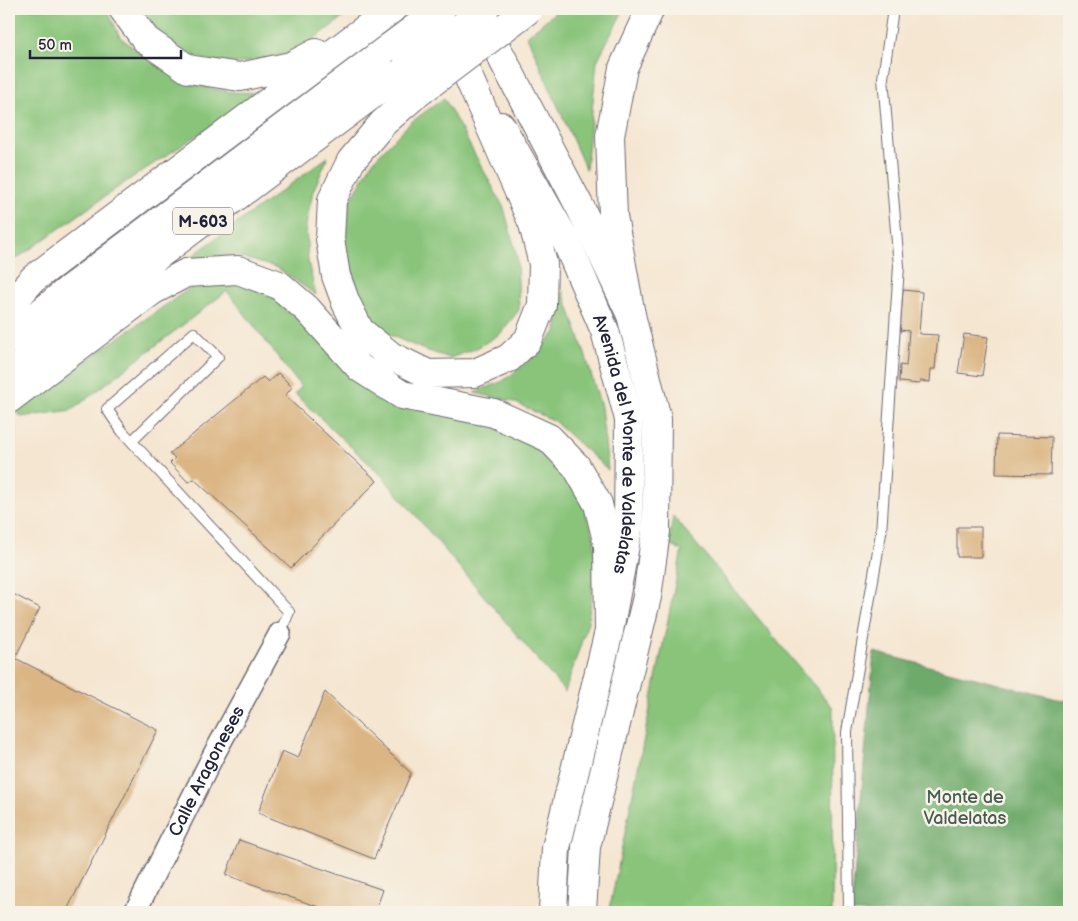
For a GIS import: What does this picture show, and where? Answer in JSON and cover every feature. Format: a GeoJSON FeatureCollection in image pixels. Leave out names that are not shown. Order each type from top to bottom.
{"type":"FeatureCollection","features":[{"type":"Feature","properties":{"kind":"main road"},"geometry":{"type":"LineString","coordinates":[[123,9],[146,40],[188,68],[240,77],[291,66],[385,14]]}},
{"type":"Feature","properties":{"kind":"main road"},"geometry":{"type":"LineString","coordinates":[[430,9],[456,49],[533,224],[543,264],[542,305],[528,340],[509,358],[475,373],[428,374],[391,356],[360,330],[346,303],[336,276],[330,239],[332,200],[351,161],[383,123],[414,96],[529,9]]}},
{"type":"Feature","properties":{"kind":"main road","name":"Avenida del Monte de Valdelatas"},"geometry":{"type":"LineString","coordinates":[[436,9],[456,49],[566,240],[605,331],[629,419],[628,529],[610,631],[556,848],[553,912]]}},
{"type":"Feature","properties":{"kind":"main road","name":"M-603"},"geometry":{"type":"LineString","coordinates":[[9,339],[68,290],[441,9]]}},
{"type":"Feature","properties":{"kind":"main road","name":"Avenida del Monte de Valdelatas"},"geometry":{"type":"LineString","coordinates":[[476,9],[582,209],[631,315],[657,419],[656,531],[647,597],[586,847],[582,912]]}},
{"type":"Feature","properties":{"kind":"main road","name":"M-603"},"geometry":{"type":"LineString","coordinates":[[9,374],[88,308],[485,9]]}},
{"type":"Feature","properties":{"kind":"main road"},"geometry":{"type":"LineString","coordinates":[[631,315],[613,216],[610,136],[623,68],[650,9]]}},
{"type":"Feature","properties":{"kind":"main road"},"geometry":{"type":"LineString","coordinates":[[9,296],[385,14]]}},
{"type":"Feature","properties":{"kind":"main road"},"geometry":{"type":"LineString","coordinates":[[9,399],[152,291],[186,273],[238,270],[278,285],[307,309],[360,368],[402,395],[494,413],[549,438],[556,445],[576,466],[598,504],[608,545],[610,631]]}},
{"type":"Feature","properties":{"kind":"main road"},"geometry":{"type":"LineString","coordinates":[[9,306],[34,279]]}},
{"type":"Feature","properties":{"kind":"street","name":"Calle Aragoneses"},"geometry":{"type":"LineString","coordinates":[[135,912],[213,756],[280,633]]}},
{"type":"Feature","properties":{"kind":"lane"},"geometry":{"type":"LineString","coordinates":[[849,912],[847,732],[882,533],[899,266],[883,78],[893,9]]}},
{"type":"Feature","properties":{"kind":"lane"},"geometry":{"type":"LineString","coordinates":[[132,441],[218,357],[194,333],[107,409],[122,430],[132,441],[289,612],[280,633]]}},
{"type":"Feature","properties":{"kind":"green space"},"geometry":{"type":"Polygon","coordinates":[[[9,9],[107,9],[120,37],[151,62],[187,83],[230,92],[262,93],[127,181],[9,264],[9,9]]]}},
{"type":"Feature","properties":{"kind":"green space"},"geometry":{"type":"Polygon","coordinates":[[[141,9],[355,9],[296,52],[241,63],[214,62],[188,54],[162,35],[141,9]]]}},
{"type":"Feature","properties":{"kind":"green space"},"geometry":{"type":"Polygon","coordinates":[[[559,9],[624,9],[597,61],[586,170],[527,36],[559,9]]]}},
{"type":"Feature","properties":{"kind":"green space"},"geometry":{"type":"Polygon","coordinates":[[[444,98],[504,208],[517,257],[519,310],[500,334],[475,349],[450,358],[422,349],[390,335],[372,320],[358,291],[345,247],[350,201],[373,161],[410,123],[444,98]]]}},
{"type":"Feature","properties":{"kind":"green space"},"geometry":{"type":"Polygon","coordinates":[[[328,157],[313,191],[306,225],[308,262],[316,295],[278,268],[233,255],[188,259],[328,157]]]}},
{"type":"Feature","properties":{"kind":"green space"},"geometry":{"type":"Polygon","coordinates":[[[199,282],[243,282],[284,303],[368,387],[497,425],[549,456],[578,493],[594,536],[595,569],[588,622],[565,692],[383,477],[295,394],[301,387],[227,291],[72,410],[21,417],[14,410],[199,282]]]}},
{"type":"Feature","properties":{"kind":"green space"},"geometry":{"type":"Polygon","coordinates":[[[563,291],[601,407],[608,470],[554,421],[512,401],[474,393],[503,381],[530,360],[556,332],[563,291]]]}},
{"type":"Feature","properties":{"kind":"green space"},"geometry":{"type":"Polygon","coordinates":[[[673,516],[833,708],[832,912],[609,912],[682,550],[669,545],[673,516]]]}},
{"type":"Feature","properties":{"kind":"green space","name":"Monte de Valdelatas"},"geometry":{"type":"Polygon","coordinates":[[[874,652],[1069,702],[1069,912],[851,912],[874,652]]]}},
{"type":"Feature","properties":{"kind":"building"},"geometry":{"type":"Polygon","coordinates":[[[903,290],[922,292],[919,334],[938,335],[935,369],[931,369],[930,382],[920,381],[920,384],[899,382],[900,365],[906,366],[909,331],[900,330],[903,290]]]}},
{"type":"Feature","properties":{"kind":"building"},"geometry":{"type":"Polygon","coordinates":[[[964,334],[988,337],[982,376],[958,373],[964,334]]]}},
{"type":"Feature","properties":{"kind":"building"},"geometry":{"type":"Polygon","coordinates":[[[278,373],[292,387],[285,396],[377,481],[291,568],[194,479],[188,482],[170,463],[175,458],[169,454],[263,377],[268,382],[278,373]]]}},
{"type":"Feature","properties":{"kind":"building"},"geometry":{"type":"Polygon","coordinates":[[[997,435],[1052,437],[1051,475],[996,474],[997,435]]]}},
{"type":"Feature","properties":{"kind":"building"},"geometry":{"type":"Polygon","coordinates":[[[957,527],[981,527],[981,557],[957,557],[957,527]]]}},
{"type":"Feature","properties":{"kind":"building"},"geometry":{"type":"Polygon","coordinates":[[[9,592],[40,608],[15,658],[158,730],[66,912],[9,912],[9,592]]]}},
{"type":"Feature","properties":{"kind":"building"},"geometry":{"type":"Polygon","coordinates":[[[325,692],[411,773],[374,859],[258,813],[282,751],[298,758],[325,692]]]}},
{"type":"Feature","properties":{"kind":"building"},"geometry":{"type":"Polygon","coordinates":[[[239,840],[383,890],[375,912],[333,912],[226,875],[239,840]]]}}]}
